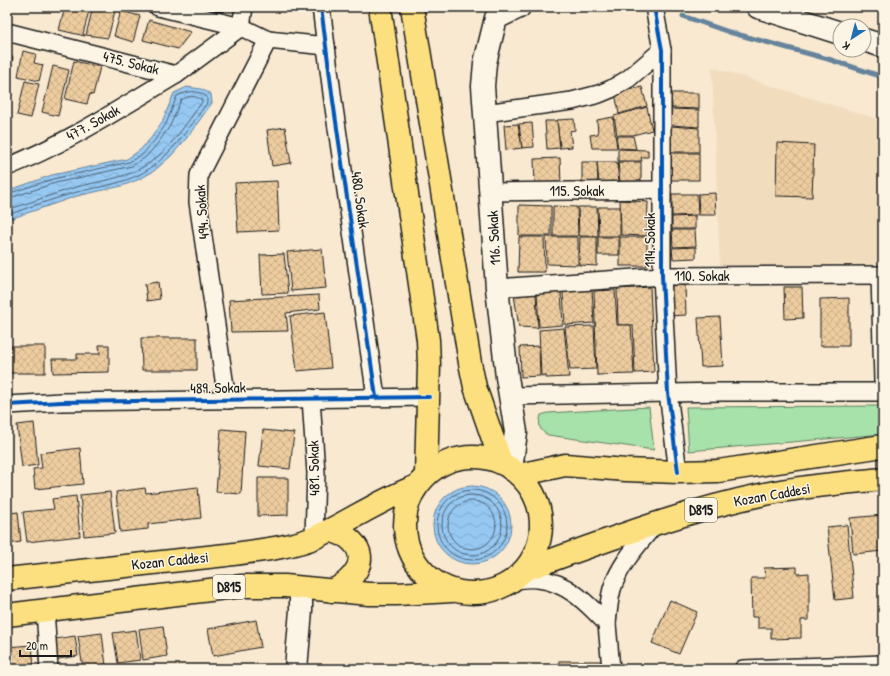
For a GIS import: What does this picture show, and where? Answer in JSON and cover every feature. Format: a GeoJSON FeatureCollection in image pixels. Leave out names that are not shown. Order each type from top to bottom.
{"type":"FeatureCollection","features":[{"type":"Feature","properties":{"kind":"highway"},"geometry":{"type":"LineString","coordinates":[[380,7],[428,340],[429,397],[426,442],[421,481],[408,506],[405,522],[408,547],[421,570],[441,586],[452,591],[474,594],[496,591],[521,574],[535,556],[539,548],[542,525],[537,500],[530,487],[510,469],[487,458],[470,457],[457,459],[440,466],[421,481]]}},
{"type":"Feature","properties":{"kind":"highway"},"geometry":{"type":"LineString","coordinates":[[412,7],[475,387],[510,469]]}},
{"type":"Feature","properties":{"kind":"highway","name":"Kozan Caddesi"},"geometry":{"type":"LineString","coordinates":[[510,469],[565,465],[626,470],[678,472],[718,471],[883,446]]}},
{"type":"Feature","properties":{"kind":"highway","name":"Kozan Caddesi"},"geometry":{"type":"LineString","coordinates":[[521,574],[655,524],[715,506],[766,494],[883,479]]}},
{"type":"Feature","properties":{"kind":"highway","name":"Kozan Caddesi"},"geometry":{"type":"LineString","coordinates":[[7,579],[233,554],[294,543],[322,533],[421,481]]}},
{"type":"Feature","properties":{"kind":"highway"},"geometry":{"type":"LineString","coordinates":[[322,533],[346,536],[355,544],[359,554],[359,566],[352,577],[344,585],[332,591]]}},
{"type":"Feature","properties":{"kind":"highway","name":"D815"},"geometry":{"type":"LineString","coordinates":[[7,615],[242,586],[286,586],[368,594],[452,591]]}},
{"type":"Feature","properties":{"kind":"main road"},"geometry":{"type":"LineString","coordinates":[[496,12],[519,7]]}},
{"type":"Feature","properties":{"kind":"main road"},"geometry":{"type":"LineString","coordinates":[[767,8],[832,30]]}},
{"type":"Feature","properties":{"kind":"main road","name":"116. Sokak"},"geometry":{"type":"LineString","coordinates":[[496,12],[485,63],[484,86],[497,288],[507,377],[516,432],[510,469]]}},
{"type":"Feature","properties":{"kind":"main road"},"geometry":{"type":"LineString","coordinates":[[872,43],[883,46]]}},
{"type":"Feature","properties":{"kind":"main road"},"geometry":{"type":"LineString","coordinates":[[296,669],[301,610],[301,588]]}},
{"type":"Feature","properties":{"kind":"street"},"geometry":{"type":"LineString","coordinates":[[158,7],[242,27],[268,40],[326,46]]}},
{"type":"Feature","properties":{"kind":"street"},"geometry":{"type":"LineString","coordinates":[[242,27],[244,7]]}},
{"type":"Feature","properties":{"kind":"street","name":"480. Sokak"},"geometry":{"type":"LineString","coordinates":[[321,7],[376,397]]}},
{"type":"Feature","properties":{"kind":"street","name":"114. Sokak"},"geometry":{"type":"LineString","coordinates":[[654,7],[662,50],[662,276],[668,393],[678,472]]}},
{"type":"Feature","properties":{"kind":"street","name":"475. Sokak"},"geometry":{"type":"LineString","coordinates":[[7,32],[176,75],[242,27]]}},
{"type":"Feature","properties":{"kind":"street","name":"494. Sokak"},"geometry":{"type":"LineString","coordinates":[[227,400],[198,202],[199,175],[268,40]]}},
{"type":"Feature","properties":{"kind":"street"},"geometry":{"type":"LineString","coordinates":[[485,113],[572,101],[599,94],[628,79],[662,50]]}},
{"type":"Feature","properties":{"kind":"street","name":"477. Sokak"},"geometry":{"type":"LineString","coordinates":[[7,167],[57,144],[105,118],[176,75]]}},
{"type":"Feature","properties":{"kind":"street","name":"115. Sokak"},"geometry":{"type":"LineString","coordinates":[[492,192],[662,190]]}},
{"type":"Feature","properties":{"kind":"street"},"geometry":{"type":"LineString","coordinates":[[882,275],[883,381]]}},
{"type":"Feature","properties":{"kind":"street","name":"110. Sokak"},"geometry":{"type":"LineString","coordinates":[[497,288],[662,276],[882,275]]}},
{"type":"Feature","properties":{"kind":"street"},"geometry":{"type":"LineString","coordinates":[[511,396],[668,393],[883,392]]}},
{"type":"Feature","properties":{"kind":"street","name":"489. Sokak"},"geometry":{"type":"LineString","coordinates":[[7,405],[70,402],[429,397]]}},
{"type":"Feature","properties":{"kind":"street","name":"481. Sokak"},"geometry":{"type":"LineString","coordinates":[[312,398],[316,473],[322,533]]}},
{"type":"Feature","properties":{"kind":"street"},"geometry":{"type":"LineString","coordinates":[[611,669],[607,624],[612,590],[620,570],[655,524]]}},
{"type":"Feature","properties":{"kind":"street"},"geometry":{"type":"LineString","coordinates":[[521,574],[563,585],[580,598],[607,624]]}},
{"type":"Feature","properties":{"kind":"street"},"geometry":{"type":"LineString","coordinates":[[45,610],[48,669]]}},
{"type":"Feature","properties":{"kind":"street"},"geometry":{"type":"LineString","coordinates":[[743,669],[883,664]]}},
{"type":"Feature","properties":{"kind":"shaded area"},"geometry":{"type":"Polygon","coordinates":[[[712,67],[883,121],[883,269],[720,265],[712,67]]]}},
{"type":"Feature","properties":{"kind":"green space"},"geometry":{"type":"Polygon","coordinates":[[[883,406],[883,434],[689,451],[686,407],[883,406]]]}},
{"type":"Feature","properties":{"kind":"green space"},"geometry":{"type":"Polygon","coordinates":[[[649,407],[654,450],[548,435],[540,427],[541,415],[548,413],[649,407]]]}},
{"type":"Feature","properties":{"kind":"water"},"geometry":{"type":"Polygon","coordinates":[[[187,87],[201,89],[211,94],[212,103],[186,139],[171,156],[154,171],[140,179],[122,186],[77,196],[7,220],[7,191],[52,175],[127,159],[140,150],[151,138],[162,122],[174,93],[187,87]]]}},
{"type":"Feature","properties":{"kind":"water"},"geometry":{"type":"Polygon","coordinates":[[[472,486],[487,489],[500,497],[508,510],[511,525],[508,540],[500,553],[487,561],[472,564],[457,561],[444,553],[436,540],[433,525],[436,510],[444,497],[457,489],[472,486]]]}},
{"type":"Feature","properties":{"kind":"building"},"geometry":{"type":"Polygon","coordinates":[[[65,7],[90,7],[83,34],[85,36],[59,30],[65,7]]]}},
{"type":"Feature","properties":{"kind":"building"},"geometry":{"type":"Polygon","coordinates":[[[93,7],[116,7],[108,38],[86,35],[93,7]]]}},
{"type":"Feature","properties":{"kind":"building"},"geometry":{"type":"Polygon","coordinates":[[[211,7],[226,7],[224,12],[210,9],[211,7]]]}},
{"type":"Feature","properties":{"kind":"building"},"geometry":{"type":"Polygon","coordinates":[[[862,7],[883,7],[883,8],[862,7]]]}},
{"type":"Feature","properties":{"kind":"building"},"geometry":{"type":"Polygon","coordinates":[[[121,11],[140,16],[133,42],[114,36],[121,11]]]}},
{"type":"Feature","properties":{"kind":"building"},"geometry":{"type":"Polygon","coordinates":[[[149,20],[191,32],[178,49],[143,40],[149,20]]]}},
{"type":"Feature","properties":{"kind":"building"},"geometry":{"type":"Polygon","coordinates":[[[23,51],[36,54],[34,63],[43,65],[39,81],[18,76],[23,51]]]}},
{"type":"Feature","properties":{"kind":"building"},"geometry":{"type":"Polygon","coordinates":[[[7,56],[13,57],[9,73],[7,73],[7,56]]]}},
{"type":"Feature","properties":{"kind":"building"},"geometry":{"type":"Polygon","coordinates":[[[74,61],[100,67],[93,95],[90,94],[87,104],[65,99],[74,61]]]}},
{"type":"Feature","properties":{"kind":"building"},"geometry":{"type":"Polygon","coordinates":[[[53,66],[69,70],[58,116],[42,112],[53,66]]]}},
{"type":"Feature","properties":{"kind":"building"},"geometry":{"type":"Polygon","coordinates":[[[25,81],[39,84],[31,118],[17,115],[25,81]]]}},
{"type":"Feature","properties":{"kind":"building"},"geometry":{"type":"Polygon","coordinates":[[[642,87],[647,106],[619,114],[615,93],[642,87]]]}},
{"type":"Feature","properties":{"kind":"building"},"geometry":{"type":"Polygon","coordinates":[[[671,93],[699,93],[699,109],[672,108],[671,93]]]}},
{"type":"Feature","properties":{"kind":"building"},"geometry":{"type":"Polygon","coordinates":[[[647,107],[652,130],[633,135],[617,135],[614,116],[647,107]]]}},
{"type":"Feature","properties":{"kind":"building"},"geometry":{"type":"Polygon","coordinates":[[[671,109],[699,110],[699,127],[671,125],[671,109]]]}},
{"type":"Feature","properties":{"kind":"building"},"geometry":{"type":"Polygon","coordinates":[[[613,117],[617,148],[592,148],[590,135],[598,134],[597,120],[613,117]]]}},
{"type":"Feature","properties":{"kind":"building"},"geometry":{"type":"Polygon","coordinates":[[[574,119],[575,130],[570,131],[572,147],[560,148],[557,120],[574,119]]]}},
{"type":"Feature","properties":{"kind":"building"},"geometry":{"type":"Polygon","coordinates":[[[545,121],[557,121],[560,148],[547,149],[545,121]]]}},
{"type":"Feature","properties":{"kind":"building"},"geometry":{"type":"Polygon","coordinates":[[[532,123],[534,147],[522,148],[519,124],[532,123]]]}},
{"type":"Feature","properties":{"kind":"building"},"geometry":{"type":"Polygon","coordinates":[[[518,124],[522,148],[506,150],[504,125],[518,124]]]}},
{"type":"Feature","properties":{"kind":"building"},"geometry":{"type":"Polygon","coordinates":[[[671,126],[699,128],[699,152],[671,152],[671,126]]]}},
{"type":"Feature","properties":{"kind":"building"},"geometry":{"type":"Polygon","coordinates":[[[285,127],[291,163],[272,166],[267,130],[285,127]]]}},
{"type":"Feature","properties":{"kind":"building"},"geometry":{"type":"Polygon","coordinates":[[[616,136],[633,136],[636,149],[618,148],[616,136]]]}},
{"type":"Feature","properties":{"kind":"building"},"geometry":{"type":"Polygon","coordinates":[[[777,143],[814,145],[812,197],[776,196],[777,143]]]}},
{"type":"Feature","properties":{"kind":"building"},"geometry":{"type":"Polygon","coordinates":[[[618,149],[648,150],[648,157],[641,157],[642,161],[618,161],[618,149]]]}},
{"type":"Feature","properties":{"kind":"building"},"geometry":{"type":"Polygon","coordinates":[[[671,153],[699,153],[699,180],[671,180],[671,153]]]}},
{"type":"Feature","properties":{"kind":"building"},"geometry":{"type":"Polygon","coordinates":[[[560,158],[561,185],[535,185],[534,159],[560,158]]]}},
{"type":"Feature","properties":{"kind":"building"},"geometry":{"type":"Polygon","coordinates":[[[582,162],[597,162],[598,183],[582,183],[582,162]]]}},
{"type":"Feature","properties":{"kind":"building"},"geometry":{"type":"Polygon","coordinates":[[[597,162],[617,162],[619,183],[599,183],[597,162]]]}},
{"type":"Feature","properties":{"kind":"building"},"geometry":{"type":"Polygon","coordinates":[[[618,162],[641,162],[641,183],[620,183],[618,162]]]}},
{"type":"Feature","properties":{"kind":"building"},"geometry":{"type":"Polygon","coordinates":[[[277,181],[279,230],[238,232],[235,183],[277,181]]]}},
{"type":"Feature","properties":{"kind":"building"},"geometry":{"type":"Polygon","coordinates":[[[715,193],[716,215],[699,215],[698,194],[715,193]]]}},
{"type":"Feature","properties":{"kind":"building"},"geometry":{"type":"Polygon","coordinates":[[[672,194],[697,194],[698,215],[672,216],[672,194]]]}},
{"type":"Feature","properties":{"kind":"building"},"geometry":{"type":"Polygon","coordinates":[[[620,200],[648,202],[647,236],[621,235],[620,200]]]}},
{"type":"Feature","properties":{"kind":"building"},"geometry":{"type":"Polygon","coordinates":[[[519,205],[551,206],[551,236],[519,236],[519,205]]]}},
{"type":"Feature","properties":{"kind":"building"},"geometry":{"type":"Polygon","coordinates":[[[553,206],[577,207],[578,236],[553,236],[553,206]]]}},
{"type":"Feature","properties":{"kind":"building"},"geometry":{"type":"Polygon","coordinates":[[[578,207],[597,207],[598,236],[579,236],[578,207]]]}},
{"type":"Feature","properties":{"kind":"building"},"geometry":{"type":"Polygon","coordinates":[[[598,207],[620,207],[620,236],[599,236],[598,207]]]}},
{"type":"Feature","properties":{"kind":"building"},"geometry":{"type":"Polygon","coordinates":[[[695,216],[695,229],[672,229],[672,217],[695,216]]]}},
{"type":"Feature","properties":{"kind":"building"},"geometry":{"type":"Polygon","coordinates":[[[672,230],[695,230],[696,246],[673,247],[672,230]]]}},
{"type":"Feature","properties":{"kind":"building"},"geometry":{"type":"Polygon","coordinates":[[[519,237],[544,237],[545,272],[518,272],[519,237]]]}},
{"type":"Feature","properties":{"kind":"building"},"geometry":{"type":"Polygon","coordinates":[[[546,237],[578,237],[578,265],[547,264],[546,237]]]}},
{"type":"Feature","properties":{"kind":"building"},"geometry":{"type":"Polygon","coordinates":[[[580,237],[597,237],[597,266],[579,265],[580,237]]]}},
{"type":"Feature","properties":{"kind":"building"},"geometry":{"type":"Polygon","coordinates":[[[598,237],[619,237],[619,255],[598,255],[598,237]]]}},
{"type":"Feature","properties":{"kind":"building"},"geometry":{"type":"Polygon","coordinates":[[[620,237],[647,237],[647,266],[620,266],[620,237]]]}},
{"type":"Feature","properties":{"kind":"building"},"geometry":{"type":"Polygon","coordinates":[[[696,247],[696,258],[673,259],[672,248],[696,247]]]}},
{"type":"Feature","properties":{"kind":"building"},"geometry":{"type":"Polygon","coordinates":[[[322,249],[326,288],[291,291],[287,252],[322,249]]]}},
{"type":"Feature","properties":{"kind":"building"},"geometry":{"type":"Polygon","coordinates":[[[284,254],[288,293],[262,294],[260,255],[284,254]]]}},
{"type":"Feature","properties":{"kind":"building"},"geometry":{"type":"Polygon","coordinates":[[[158,282],[160,299],[147,301],[145,284],[158,282]]]}},
{"type":"Feature","properties":{"kind":"building"},"geometry":{"type":"Polygon","coordinates":[[[685,285],[686,315],[669,316],[668,286],[685,285]]]}},
{"type":"Feature","properties":{"kind":"building"},"geometry":{"type":"Polygon","coordinates":[[[650,287],[654,372],[635,373],[633,325],[618,325],[617,289],[650,287]]]}},
{"type":"Feature","properties":{"kind":"building"},"geometry":{"type":"Polygon","coordinates":[[[784,287],[802,287],[803,318],[785,319],[784,287]]]}},
{"type":"Feature","properties":{"kind":"building"},"geometry":{"type":"Polygon","coordinates":[[[592,290],[594,323],[565,325],[563,292],[592,290]]]}},
{"type":"Feature","properties":{"kind":"building"},"geometry":{"type":"Polygon","coordinates":[[[615,290],[617,325],[631,325],[634,374],[597,375],[594,291],[615,290]]]}},
{"type":"Feature","properties":{"kind":"building"},"geometry":{"type":"Polygon","coordinates":[[[561,292],[563,325],[539,327],[537,293],[561,292]]]}},
{"type":"Feature","properties":{"kind":"building"},"geometry":{"type":"Polygon","coordinates":[[[536,294],[538,328],[519,327],[514,295],[536,294]]]}},
{"type":"Feature","properties":{"kind":"building"},"geometry":{"type":"Polygon","coordinates":[[[319,295],[320,309],[286,313],[288,331],[231,332],[229,300],[319,295]]]}},
{"type":"Feature","properties":{"kind":"building"},"geometry":{"type":"Polygon","coordinates":[[[849,298],[849,346],[820,346],[820,299],[849,298]]]}},
{"type":"Feature","properties":{"kind":"building"},"geometry":{"type":"Polygon","coordinates":[[[325,312],[331,368],[297,371],[290,316],[325,312]]]}},
{"type":"Feature","properties":{"kind":"building"},"geometry":{"type":"Polygon","coordinates":[[[720,317],[723,366],[701,367],[698,318],[720,317]]]}},
{"type":"Feature","properties":{"kind":"building"},"geometry":{"type":"Polygon","coordinates":[[[594,326],[596,369],[570,370],[565,327],[594,326]]]}},
{"type":"Feature","properties":{"kind":"building"},"geometry":{"type":"Polygon","coordinates":[[[564,328],[569,377],[546,378],[546,375],[541,376],[539,330],[564,328]]]}},
{"type":"Feature","properties":{"kind":"building"},"geometry":{"type":"Polygon","coordinates":[[[141,338],[197,338],[197,370],[142,370],[141,338]]]}},
{"type":"Feature","properties":{"kind":"building"},"geometry":{"type":"Polygon","coordinates":[[[99,345],[109,345],[109,372],[53,373],[52,359],[77,359],[77,354],[100,354],[99,345]]]}},
{"type":"Feature","properties":{"kind":"building"},"geometry":{"type":"Polygon","coordinates":[[[7,346],[45,346],[45,373],[7,373],[7,346]]]}},
{"type":"Feature","properties":{"kind":"building"},"geometry":{"type":"Polygon","coordinates":[[[539,346],[540,376],[521,377],[520,347],[539,346]]]}},
{"type":"Feature","properties":{"kind":"building"},"geometry":{"type":"Polygon","coordinates":[[[34,423],[38,465],[22,467],[17,425],[34,423]]]}},
{"type":"Feature","properties":{"kind":"building"},"geometry":{"type":"Polygon","coordinates":[[[221,429],[245,431],[241,494],[216,492],[221,429]]]}},
{"type":"Feature","properties":{"kind":"building"},"geometry":{"type":"Polygon","coordinates":[[[263,430],[294,433],[290,469],[259,466],[263,430]]]}},
{"type":"Feature","properties":{"kind":"building"},"geometry":{"type":"Polygon","coordinates":[[[80,448],[83,484],[35,489],[33,469],[42,468],[40,453],[80,448]]]}},
{"type":"Feature","properties":{"kind":"building"},"geometry":{"type":"Polygon","coordinates":[[[258,478],[288,478],[288,515],[258,516],[258,478]]]}},
{"type":"Feature","properties":{"kind":"building"},"geometry":{"type":"Polygon","coordinates":[[[198,487],[201,518],[148,524],[148,529],[120,532],[116,492],[145,488],[146,493],[198,487]]]}},
{"type":"Feature","properties":{"kind":"building"},"geometry":{"type":"Polygon","coordinates":[[[110,492],[115,533],[84,536],[80,495],[110,492]]]}},
{"type":"Feature","properties":{"kind":"building"},"geometry":{"type":"Polygon","coordinates":[[[76,496],[80,536],[27,542],[23,512],[54,509],[52,499],[76,496]]]}},
{"type":"Feature","properties":{"kind":"building"},"geometry":{"type":"Polygon","coordinates":[[[7,500],[9,513],[18,512],[21,542],[7,544],[7,500]]]}},
{"type":"Feature","properties":{"kind":"building"},"geometry":{"type":"Polygon","coordinates":[[[883,515],[883,551],[853,554],[850,518],[883,515]]]}},
{"type":"Feature","properties":{"kind":"building"},"geometry":{"type":"Polygon","coordinates":[[[847,525],[854,598],[835,600],[827,527],[847,525]]]}},
{"type":"Feature","properties":{"kind":"building"},"geometry":{"type":"Polygon","coordinates":[[[797,567],[797,574],[809,573],[809,620],[801,620],[801,638],[771,639],[771,628],[758,628],[758,617],[752,617],[751,578],[765,578],[764,568],[797,567]]]}},
{"type":"Feature","properties":{"kind":"building"},"geometry":{"type":"Polygon","coordinates":[[[670,600],[697,612],[679,654],[652,643],[670,600]]]}},
{"type":"Feature","properties":{"kind":"building"},"geometry":{"type":"Polygon","coordinates":[[[256,620],[261,647],[213,656],[208,629],[256,620]]]}},
{"type":"Feature","properties":{"kind":"building"},"geometry":{"type":"Polygon","coordinates":[[[163,626],[167,656],[143,660],[139,629],[163,626]]]}},
{"type":"Feature","properties":{"kind":"building"},"geometry":{"type":"Polygon","coordinates":[[[136,630],[140,660],[118,663],[113,633],[136,630]]]}},
{"type":"Feature","properties":{"kind":"building"},"geometry":{"type":"Polygon","coordinates":[[[102,633],[106,666],[83,669],[78,636],[102,633]]]}},
{"type":"Feature","properties":{"kind":"building"},"geometry":{"type":"Polygon","coordinates":[[[75,636],[78,656],[52,660],[49,640],[75,636]]]}},
{"type":"Feature","properties":{"kind":"building"},"geometry":{"type":"Polygon","coordinates":[[[32,645],[34,669],[7,669],[7,647],[32,645]]]}},
{"type":"Feature","properties":{"kind":"building"},"geometry":{"type":"Polygon","coordinates":[[[559,661],[604,661],[604,669],[559,669],[559,661]]]}},
{"type":"Feature","properties":{"kind":"waterway"},"geometry":{"type":"LineString","coordinates":[[683,16],[729,32],[828,59],[883,77]]}},
{"type":"Feature","properties":{"kind":"cycle path"},"geometry":{"type":"LineString","coordinates":[[321,7],[333,101],[376,397]]}},
{"type":"Feature","properties":{"kind":"cycle path"},"geometry":{"type":"LineString","coordinates":[[654,7],[662,50],[662,276],[668,393],[678,472]]}},
{"type":"Feature","properties":{"kind":"cycle path"},"geometry":{"type":"LineString","coordinates":[[7,405],[62,402],[429,397]]}}]}
